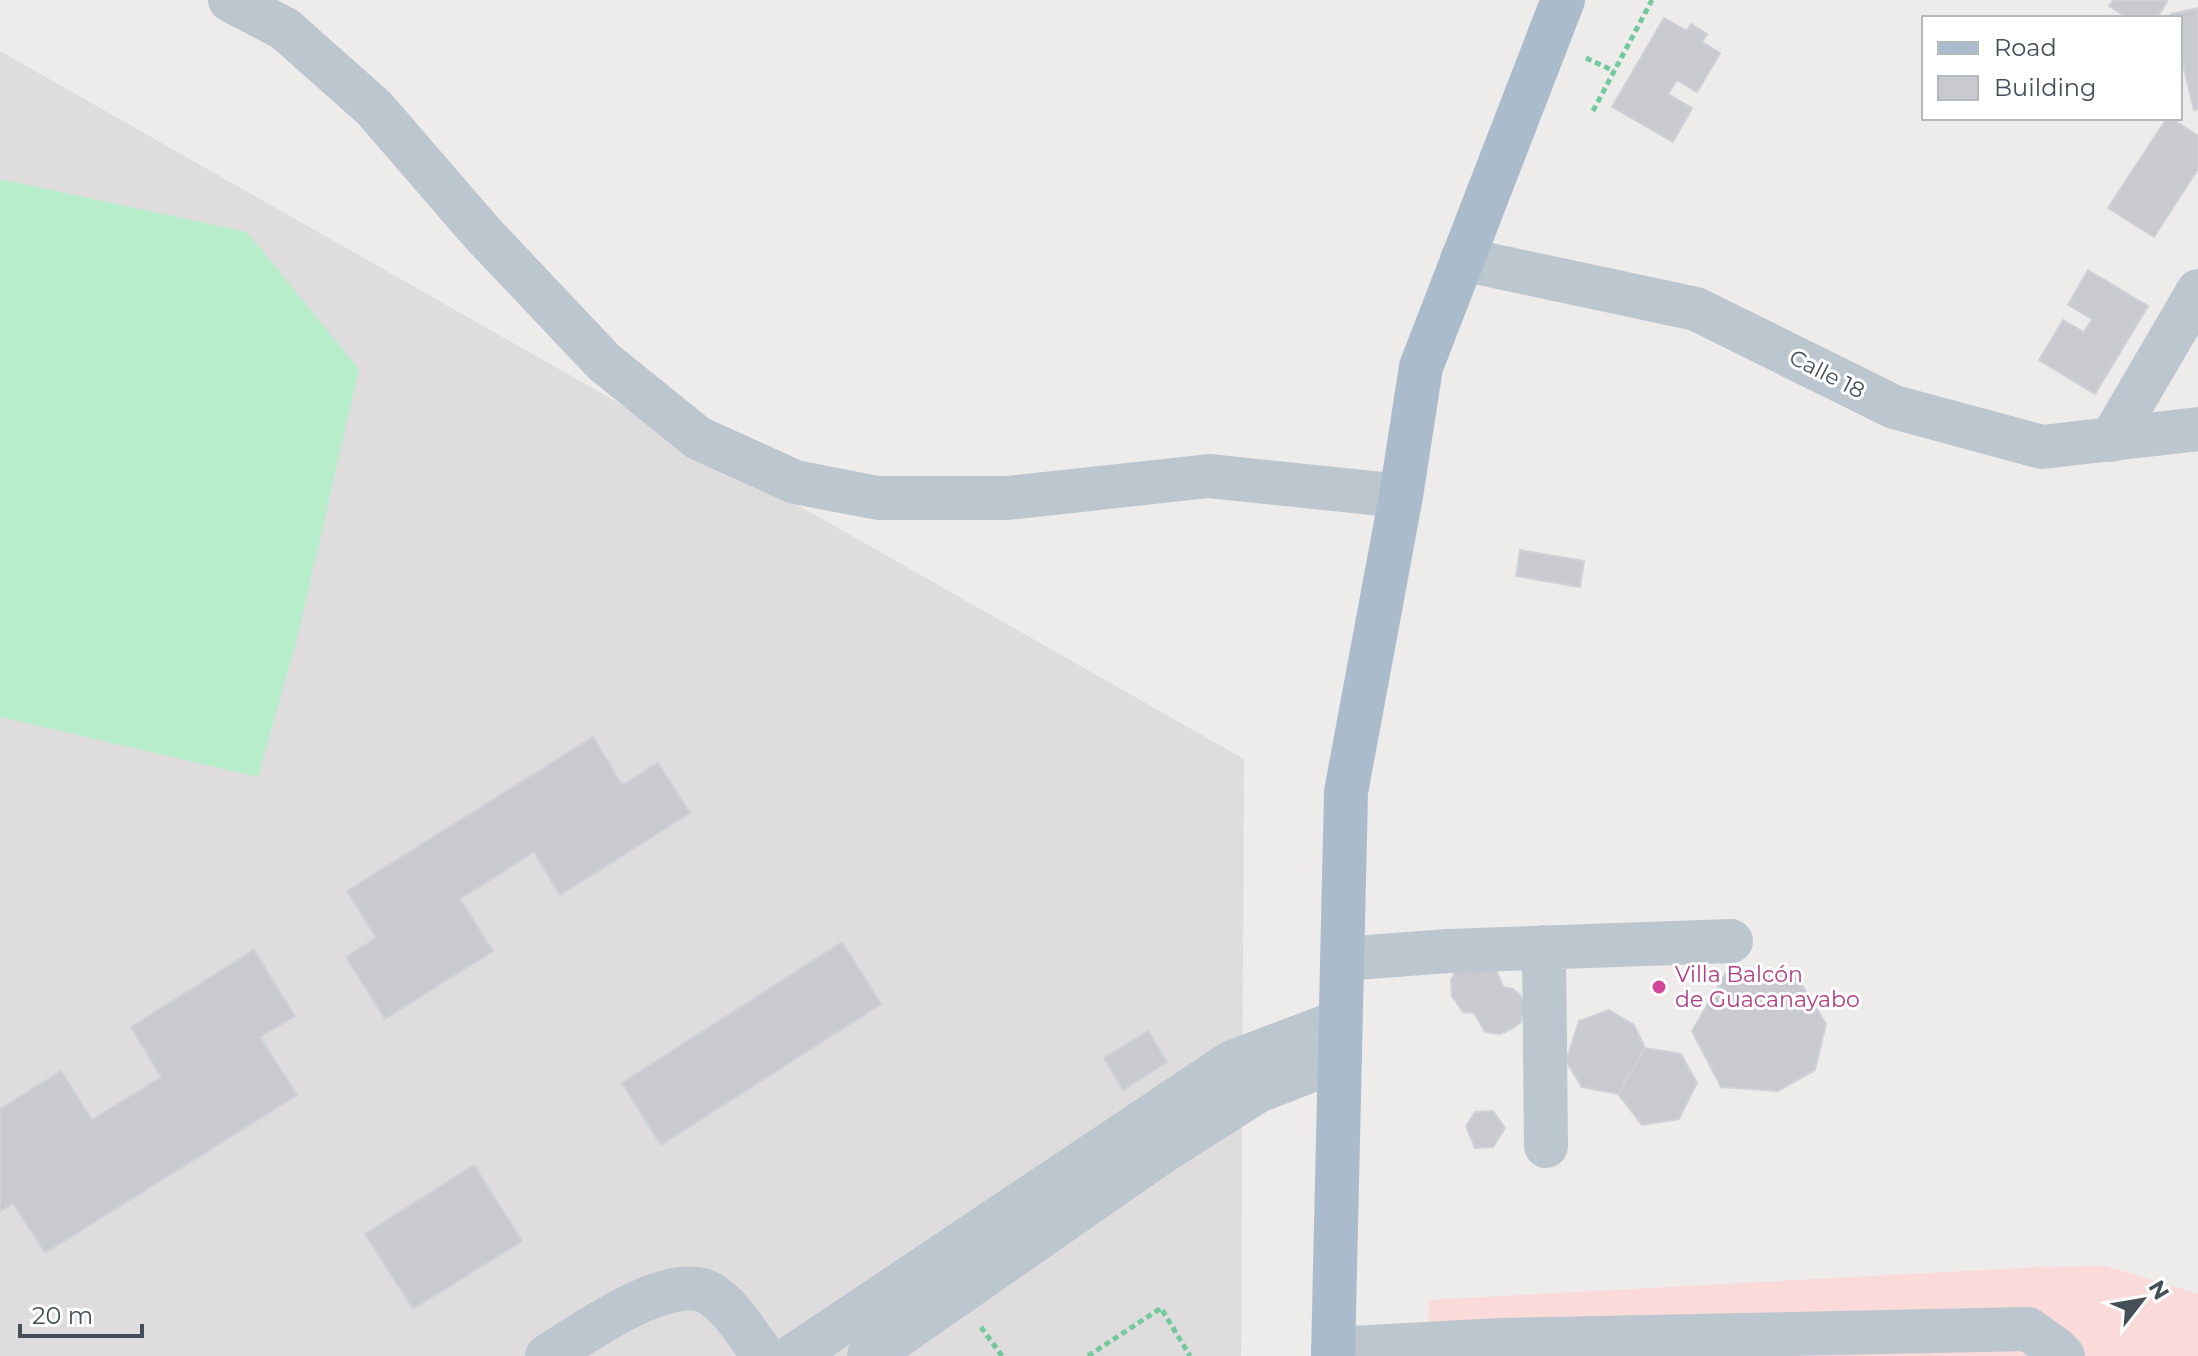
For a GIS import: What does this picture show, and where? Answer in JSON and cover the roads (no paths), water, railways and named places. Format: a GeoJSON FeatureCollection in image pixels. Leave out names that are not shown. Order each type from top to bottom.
{"type":"FeatureCollection","features":[{"type":"Feature","properties":{"kind":"main road"},"geometry":{"type":"LineString","coordinates":[[1333,1353],[1346,792],[1401,496],[1421,367],[1563,0]]}},
{"type":"Feature","properties":{"kind":"street"},"geometry":{"type":"LineString","coordinates":[[230,0],[285,29],[374,108],[482,233],[604,362],[698,438],[795,482],[878,498],[1007,498],[1209,476],[1401,496]]}},
{"type":"Feature","properties":{"kind":"street","name":"Calle 18"},"geometry":{"type":"LineString","coordinates":[[1462,259],[1696,309],[1894,407],[2042,447],[2198,429]]}},
{"type":"Feature","properties":{"kind":"street"},"geometry":{"type":"LineString","coordinates":[[2111,440],[2198,291]]}},
{"type":"Feature","properties":{"kind":"street"},"geometry":{"type":"LineString","coordinates":[[1342,959],[1448,951],[1731,941]]}},
{"type":"Feature","properties":{"kind":"street"},"geometry":{"type":"LineString","coordinates":[[1544,947],[1546,1146]]}},
{"type":"Feature","properties":{"kind":"street"},"geometry":{"type":"LineString","coordinates":[[793,1356],[1232,1062],[1340,1040]]}},
{"type":"Feature","properties":{"kind":"street"},"geometry":{"type":"LineString","coordinates":[[869,1356],[1162,1152],[1340,1040]]}},
{"type":"Feature","properties":{"kind":"street"},"geometry":{"type":"LineString","coordinates":[[547,1356],[618,1312],[659,1292],[684,1288],[709,1293],[729,1311],[764,1356]]}},
{"type":"Feature","properties":{"kind":"street"},"geometry":{"type":"LineString","coordinates":[[1333,1353],[2028,1329],[2063,1356]]}},
{"type":"Feature","properties":{"kind":"place","name":"Villa Balcón de Guacanayabo"},"geometry":{"type":"Point","coordinates":[1659,987]}}]}
